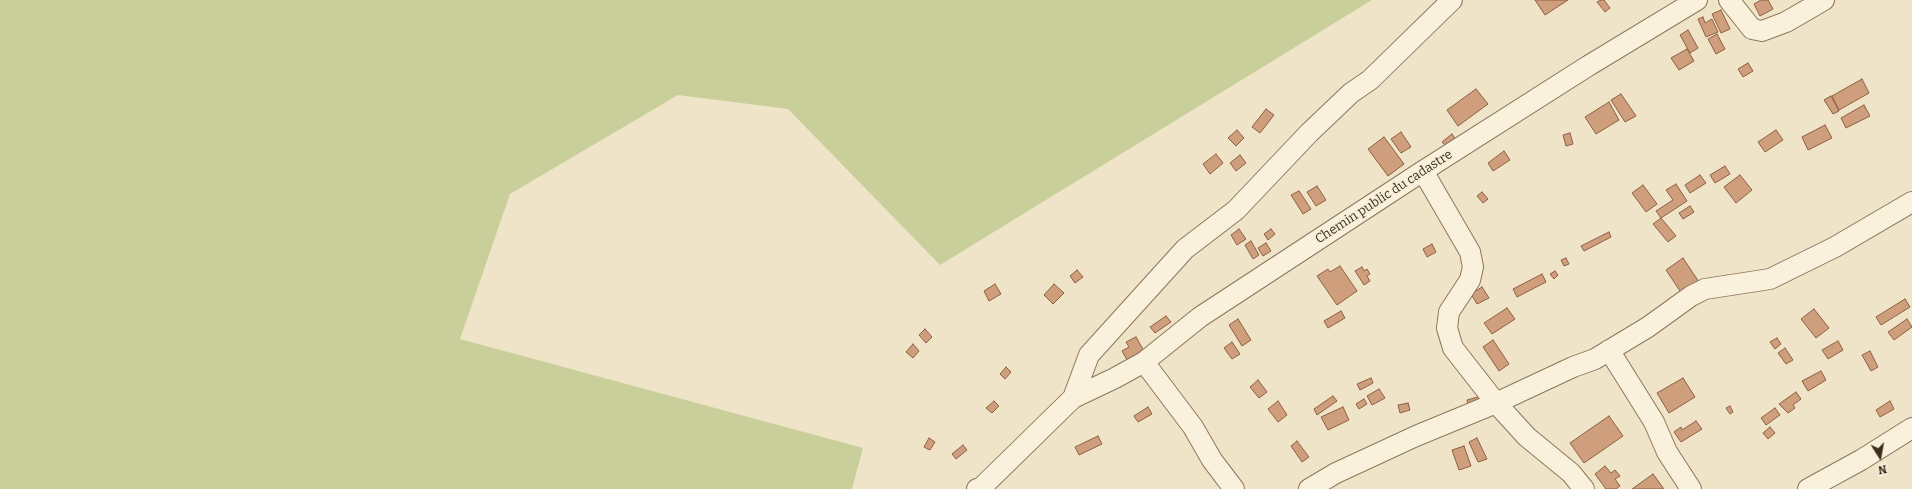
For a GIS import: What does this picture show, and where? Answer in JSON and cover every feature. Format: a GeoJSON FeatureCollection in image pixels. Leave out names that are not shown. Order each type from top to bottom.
{"type":"FeatureCollection","features":[{"type":"Feature","properties":{"kind":"street"},"geometry":{"type":"LineString","coordinates":[[980,489],[1073,398],[1088,355],[1185,249],[1236,210],[1309,133],[1351,93],[1370,80],[1452,0]]}},
{"type":"Feature","properties":{"kind":"street","name":"Chemin public du cadastre"},"geometry":{"type":"LineString","coordinates":[[1073,398],[1144,362],[1200,317],[1423,171],[1588,66],[1697,0]]}},
{"type":"Feature","properties":{"kind":"street"},"geometry":{"type":"LineString","coordinates":[[1729,0],[1752,29],[1762,31],[1786,22],[1824,0]]}},
{"type":"Feature","properties":{"kind":"street"},"geometry":{"type":"LineString","coordinates":[[1423,171],[1470,252],[1473,267],[1470,280],[1449,312],[1448,328],[1453,348],[1496,403],[1527,437],[1571,473],[1584,489]]}},
{"type":"Feature","properties":{"kind":"street"},"geometry":{"type":"LineString","coordinates":[[1309,489],[1336,473],[1416,436],[1496,403],[1595,358],[1648,328],[1691,296],[1705,289],[1770,279],[1834,248],[1912,202]]}},
{"type":"Feature","properties":{"kind":"street"},"geometry":{"type":"LineString","coordinates":[[1609,350],[1654,422],[1667,452],[1690,489]]}},
{"type":"Feature","properties":{"kind":"street"},"geometry":{"type":"LineString","coordinates":[[1144,362],[1193,427],[1212,460],[1234,489]]}},
{"type":"Feature","properties":{"kind":"street"},"geometry":{"type":"LineString","coordinates":[[1808,489],[1861,460],[1912,428]]}},
{"type":"Feature","properties":{"kind":"green space"},"geometry":{"type":"Polygon","coordinates":[[[0,0],[1372,0],[940,265],[788,109],[678,95],[510,194],[460,339],[863,448],[852,489],[0,489],[0,0]]]}},
{"type":"Feature","properties":{"kind":"building"},"geometry":{"type":"Polygon","coordinates":[[[1535,0],[1568,0],[1545,15],[1535,0]]]}},
{"type":"Feature","properties":{"kind":"building"},"geometry":{"type":"Polygon","coordinates":[[[1604,0],[1610,8],[1605,12],[1597,2],[1604,0]]]}},
{"type":"Feature","properties":{"kind":"building"},"geometry":{"type":"Polygon","coordinates":[[[1761,0],[1768,0],[1773,9],[1760,16],[1754,4],[1761,0]]]}},
{"type":"Feature","properties":{"kind":"building"},"geometry":{"type":"Polygon","coordinates":[[[1721,10],[1730,29],[1721,33],[1712,14],[1721,10]]]}},
{"type":"Feature","properties":{"kind":"building"},"geometry":{"type":"Polygon","coordinates":[[[1703,17],[1705,23],[1712,19],[1718,32],[1706,37],[1698,19],[1703,17]]]}},
{"type":"Feature","properties":{"kind":"building"},"geometry":{"type":"Polygon","coordinates":[[[1688,30],[1698,48],[1690,53],[1680,35],[1688,30]]]}},
{"type":"Feature","properties":{"kind":"building"},"geometry":{"type":"Polygon","coordinates":[[[1717,34],[1725,49],[1716,54],[1708,39],[1717,34]]]}},
{"type":"Feature","properties":{"kind":"building"},"geometry":{"type":"Polygon","coordinates":[[[1687,49],[1694,61],[1679,70],[1671,58],[1687,49]]]}},
{"type":"Feature","properties":{"kind":"building"},"geometry":{"type":"Polygon","coordinates":[[[1748,63],[1753,71],[1743,77],[1738,69],[1748,63]]]}},
{"type":"Feature","properties":{"kind":"building"},"geometry":{"type":"Polygon","coordinates":[[[1862,79],[1869,93],[1839,110],[1832,96],[1862,79]]]}},
{"type":"Feature","properties":{"kind":"building"},"geometry":{"type":"Polygon","coordinates":[[[1476,89],[1488,104],[1458,126],[1447,110],[1476,89]]]}},
{"type":"Feature","properties":{"kind":"building"},"geometry":{"type":"Polygon","coordinates":[[[1621,94],[1636,116],[1625,122],[1611,100],[1621,94]]]}},
{"type":"Feature","properties":{"kind":"building"},"geometry":{"type":"Polygon","coordinates":[[[1831,96],[1839,111],[1833,114],[1824,100],[1831,96]]]}},
{"type":"Feature","properties":{"kind":"building"},"geometry":{"type":"Polygon","coordinates":[[[1609,102],[1619,120],[1596,134],[1585,117],[1609,102]]]}},
{"type":"Feature","properties":{"kind":"building"},"geometry":{"type":"Polygon","coordinates":[[[1864,105],[1870,116],[1846,128],[1841,118],[1864,105]]]}},
{"type":"Feature","properties":{"kind":"building"},"geometry":{"type":"Polygon","coordinates":[[[1266,109],[1274,115],[1260,133],[1252,127],[1266,109]]]}},
{"type":"Feature","properties":{"kind":"building"},"geometry":{"type":"Polygon","coordinates":[[[1825,125],[1832,138],[1808,150],[1802,137],[1825,125]]]}},
{"type":"Feature","properties":{"kind":"building"},"geometry":{"type":"Polygon","coordinates":[[[1237,130],[1244,138],[1236,146],[1228,138],[1237,130]]]}},
{"type":"Feature","properties":{"kind":"building"},"geometry":{"type":"Polygon","coordinates":[[[1776,130],[1783,140],[1765,152],[1758,142],[1776,130]]]}},
{"type":"Feature","properties":{"kind":"building"},"geometry":{"type":"Polygon","coordinates":[[[1401,132],[1411,147],[1401,153],[1391,139],[1401,132]]]}},
{"type":"Feature","properties":{"kind":"building"},"geometry":{"type":"Polygon","coordinates":[[[1570,133],[1573,144],[1566,146],[1563,135],[1570,133]]]}},
{"type":"Feature","properties":{"kind":"building"},"geometry":{"type":"Polygon","coordinates":[[[1452,134],[1456,140],[1447,147],[1442,142],[1452,134]]]}},
{"type":"Feature","properties":{"kind":"building"},"geometry":{"type":"Polygon","coordinates":[[[1384,137],[1404,164],[1388,176],[1368,149],[1384,137]]]}},
{"type":"Feature","properties":{"kind":"building"},"geometry":{"type":"Polygon","coordinates":[[[1504,151],[1510,160],[1493,171],[1488,163],[1504,151]]]}},
{"type":"Feature","properties":{"kind":"building"},"geometry":{"type":"Polygon","coordinates":[[[1216,154],[1223,163],[1210,174],[1203,164],[1216,154]]]}},
{"type":"Feature","properties":{"kind":"building"},"geometry":{"type":"Polygon","coordinates":[[[1240,155],[1246,163],[1236,171],[1230,163],[1240,155]]]}},
{"type":"Feature","properties":{"kind":"building"},"geometry":{"type":"Polygon","coordinates":[[[1725,166],[1730,174],[1715,183],[1710,175],[1725,166]]]}},
{"type":"Feature","properties":{"kind":"building"},"geometry":{"type":"Polygon","coordinates":[[[1700,175],[1706,183],[1690,193],[1685,185],[1700,175]]]}},
{"type":"Feature","properties":{"kind":"building"},"geometry":{"type":"Polygon","coordinates":[[[1740,175],[1752,190],[1736,203],[1724,187],[1740,175]]]}},
{"type":"Feature","properties":{"kind":"building"},"geometry":{"type":"Polygon","coordinates":[[[1676,184],[1687,201],[1661,218],[1656,211],[1673,200],[1666,190],[1676,184]]]}},
{"type":"Feature","properties":{"kind":"building"},"geometry":{"type":"Polygon","coordinates":[[[1643,185],[1657,204],[1646,212],[1632,193],[1643,185]]]}},
{"type":"Feature","properties":{"kind":"building"},"geometry":{"type":"Polygon","coordinates":[[[1317,186],[1326,200],[1316,206],[1307,192],[1317,186]]]}},
{"type":"Feature","properties":{"kind":"building"},"geometry":{"type":"Polygon","coordinates":[[[1299,191],[1311,209],[1303,214],[1291,195],[1299,191]]]}},
{"type":"Feature","properties":{"kind":"building"},"geometry":{"type":"Polygon","coordinates":[[[1482,192],[1488,199],[1483,203],[1477,196],[1482,192]]]}},
{"type":"Feature","properties":{"kind":"building"},"geometry":{"type":"Polygon","coordinates":[[[1690,206],[1694,212],[1683,219],[1679,213],[1690,206]]]}},
{"type":"Feature","properties":{"kind":"building"},"geometry":{"type":"Polygon","coordinates":[[[1661,218],[1676,236],[1668,242],[1653,224],[1661,218]]]}},
{"type":"Feature","properties":{"kind":"building"},"geometry":{"type":"Polygon","coordinates":[[[1239,229],[1246,239],[1237,245],[1231,235],[1239,229]]]}},
{"type":"Feature","properties":{"kind":"building"},"geometry":{"type":"Polygon","coordinates":[[[1271,229],[1275,234],[1268,240],[1264,234],[1271,229]]]}},
{"type":"Feature","properties":{"kind":"building"},"geometry":{"type":"Polygon","coordinates":[[[1609,232],[1611,237],[1584,251],[1581,246],[1609,232]]]}},
{"type":"Feature","properties":{"kind":"building"},"geometry":{"type":"Polygon","coordinates":[[[1251,241],[1259,255],[1253,259],[1245,245],[1251,241]]]}},
{"type":"Feature","properties":{"kind":"building"},"geometry":{"type":"Polygon","coordinates":[[[1266,243],[1271,251],[1263,256],[1258,248],[1266,243]]]}},
{"type":"Feature","properties":{"kind":"building"},"geometry":{"type":"Polygon","coordinates":[[[1432,244],[1436,252],[1427,257],[1423,249],[1432,244]]]}},
{"type":"Feature","properties":{"kind":"building"},"geometry":{"type":"Polygon","coordinates":[[[1566,258],[1569,264],[1564,266],[1561,260],[1566,258]]]}},
{"type":"Feature","properties":{"kind":"building"},"geometry":{"type":"Polygon","coordinates":[[[1683,258],[1701,285],[1684,297],[1666,270],[1683,258]]]}},
{"type":"Feature","properties":{"kind":"building"},"geometry":{"type":"Polygon","coordinates":[[[1340,266],[1357,291],[1337,305],[1317,276],[1328,269],[1330,272],[1340,266]]]}},
{"type":"Feature","properties":{"kind":"building"},"geometry":{"type":"Polygon","coordinates":[[[1362,267],[1364,271],[1367,269],[1370,274],[1367,276],[1370,281],[1364,285],[1355,271],[1362,267]]]}},
{"type":"Feature","properties":{"kind":"building"},"geometry":{"type":"Polygon","coordinates":[[[1077,270],[1083,277],[1075,283],[1070,276],[1077,270]]]}},
{"type":"Feature","properties":{"kind":"building"},"geometry":{"type":"Polygon","coordinates":[[[1555,271],[1558,275],[1554,279],[1550,274],[1555,271]]]}},
{"type":"Feature","properties":{"kind":"building"},"geometry":{"type":"Polygon","coordinates":[[[1542,274],[1546,282],[1517,297],[1513,289],[1542,274]]]}},
{"type":"Feature","properties":{"kind":"building"},"geometry":{"type":"Polygon","coordinates":[[[995,284],[1001,294],[989,301],[984,291],[995,284]]]}},
{"type":"Feature","properties":{"kind":"building"},"geometry":{"type":"Polygon","coordinates":[[[1054,284],[1064,293],[1053,304],[1044,295],[1054,284]]]}},
{"type":"Feature","properties":{"kind":"building"},"geometry":{"type":"Polygon","coordinates":[[[1482,287],[1489,298],[1477,304],[1471,294],[1482,287]]]}},
{"type":"Feature","properties":{"kind":"building"},"geometry":{"type":"Polygon","coordinates":[[[1905,299],[1910,307],[1881,325],[1876,317],[1905,299]]]}},
{"type":"Feature","properties":{"kind":"building"},"geometry":{"type":"Polygon","coordinates":[[[1507,308],[1515,319],[1492,334],[1484,323],[1507,308]]]}},
{"type":"Feature","properties":{"kind":"building"},"geometry":{"type":"Polygon","coordinates":[[[1814,309],[1829,328],[1816,338],[1801,319],[1814,309]]]}},
{"type":"Feature","properties":{"kind":"building"},"geometry":{"type":"Polygon","coordinates":[[[1341,311],[1345,318],[1328,328],[1324,321],[1341,311]]]}},
{"type":"Feature","properties":{"kind":"building"},"geometry":{"type":"Polygon","coordinates":[[[1166,316],[1171,322],[1155,333],[1150,327],[1166,316]]]}},
{"type":"Feature","properties":{"kind":"building"},"geometry":{"type":"Polygon","coordinates":[[[1238,319],[1251,340],[1242,346],[1229,325],[1238,319]]]}},
{"type":"Feature","properties":{"kind":"building"},"geometry":{"type":"Polygon","coordinates":[[[1907,319],[1912,327],[1894,340],[1888,332],[1907,319]]]}},
{"type":"Feature","properties":{"kind":"building"},"geometry":{"type":"Polygon","coordinates":[[[925,329],[932,337],[926,343],[919,335],[925,329]]]}},
{"type":"Feature","properties":{"kind":"building"},"geometry":{"type":"Polygon","coordinates":[[[1136,337],[1144,351],[1130,365],[1122,351],[1129,347],[1126,342],[1136,337]]]}},
{"type":"Feature","properties":{"kind":"building"},"geometry":{"type":"Polygon","coordinates":[[[1777,338],[1781,344],[1775,349],[1770,342],[1777,338]]]}},
{"type":"Feature","properties":{"kind":"building"},"geometry":{"type":"Polygon","coordinates":[[[1493,340],[1509,364],[1499,371],[1483,347],[1493,340]]]}},
{"type":"Feature","properties":{"kind":"building"},"geometry":{"type":"Polygon","coordinates":[[[1838,341],[1843,350],[1828,359],[1822,350],[1838,341]]]}},
{"type":"Feature","properties":{"kind":"building"},"geometry":{"type":"Polygon","coordinates":[[[1232,342],[1240,354],[1232,359],[1224,348],[1232,342]]]}},
{"type":"Feature","properties":{"kind":"building"},"geometry":{"type":"Polygon","coordinates":[[[913,344],[919,351],[913,358],[906,352],[913,344]]]}},
{"type":"Feature","properties":{"kind":"building"},"geometry":{"type":"Polygon","coordinates":[[[1785,348],[1793,360],[1786,364],[1778,353],[1785,348]]]}},
{"type":"Feature","properties":{"kind":"building"},"geometry":{"type":"Polygon","coordinates":[[[1870,351],[1878,367],[1871,371],[1862,355],[1870,351]]]}},
{"type":"Feature","properties":{"kind":"building"},"geometry":{"type":"Polygon","coordinates":[[[1006,367],[1011,372],[1005,379],[1000,374],[1006,367]]]}},
{"type":"Feature","properties":{"kind":"building"},"geometry":{"type":"Polygon","coordinates":[[[1821,371],[1826,380],[1808,391],[1802,381],[1821,371]]]}},
{"type":"Feature","properties":{"kind":"building"},"geometry":{"type":"Polygon","coordinates":[[[1371,378],[1373,383],[1360,390],[1357,384],[1371,378]]]}},
{"type":"Feature","properties":{"kind":"building"},"geometry":{"type":"Polygon","coordinates":[[[1683,378],[1695,397],[1669,413],[1657,393],[1683,378]]]}},
{"type":"Feature","properties":{"kind":"building"},"geometry":{"type":"Polygon","coordinates":[[[1258,380],[1267,392],[1259,398],[1250,387],[1258,380]]]}},
{"type":"Feature","properties":{"kind":"building"},"geometry":{"type":"Polygon","coordinates":[[[1379,389],[1385,398],[1372,405],[1367,396],[1379,389]]]}},
{"type":"Feature","properties":{"kind":"building"},"geometry":{"type":"Polygon","coordinates":[[[1796,392],[1801,399],[1793,405],[1795,408],[1788,413],[1779,404],[1796,392]]]}},
{"type":"Feature","properties":{"kind":"building"},"geometry":{"type":"Polygon","coordinates":[[[1333,396],[1337,401],[1317,415],[1314,409],[1333,396]]]}},
{"type":"Feature","properties":{"kind":"building"},"geometry":{"type":"Polygon","coordinates":[[[1481,396],[1484,406],[1470,410],[1467,400],[1481,396]]]}},
{"type":"Feature","properties":{"kind":"building"},"geometry":{"type":"Polygon","coordinates":[[[1364,399],[1367,404],[1359,409],[1356,404],[1364,399]]]}},
{"type":"Feature","properties":{"kind":"building"},"geometry":{"type":"Polygon","coordinates":[[[994,401],[999,406],[992,413],[986,408],[994,401]]]}},
{"type":"Feature","properties":{"kind":"building"},"geometry":{"type":"Polygon","coordinates":[[[1278,401],[1287,415],[1278,422],[1268,409],[1278,401]]]}},
{"type":"Feature","properties":{"kind":"building"},"geometry":{"type":"Polygon","coordinates":[[[1890,401],[1894,409],[1880,417],[1876,410],[1890,401]]]}},
{"type":"Feature","properties":{"kind":"building"},"geometry":{"type":"Polygon","coordinates":[[[1408,403],[1410,410],[1400,413],[1398,405],[1408,403]]]}},
{"type":"Feature","properties":{"kind":"building"},"geometry":{"type":"Polygon","coordinates":[[[1730,406],[1733,412],[1730,414],[1726,408],[1730,406]]]}},
{"type":"Feature","properties":{"kind":"building"},"geometry":{"type":"Polygon","coordinates":[[[1148,407],[1152,414],[1138,422],[1134,416],[1148,407]]]}},
{"type":"Feature","properties":{"kind":"building"},"geometry":{"type":"Polygon","coordinates":[[[1343,407],[1349,420],[1328,430],[1321,417],[1343,407]]]}},
{"type":"Feature","properties":{"kind":"building"},"geometry":{"type":"Polygon","coordinates":[[[1775,408],[1780,415],[1766,425],[1761,418],[1775,408]]]}},
{"type":"Feature","properties":{"kind":"building"},"geometry":{"type":"Polygon","coordinates":[[[1609,416],[1623,436],[1584,463],[1570,443],[1609,416]]]}},
{"type":"Feature","properties":{"kind":"building"},"geometry":{"type":"Polygon","coordinates":[[[1696,421],[1702,429],[1681,442],[1674,432],[1681,427],[1682,430],[1696,421]]]}},
{"type":"Feature","properties":{"kind":"building"},"geometry":{"type":"Polygon","coordinates":[[[1770,427],[1775,433],[1768,439],[1763,433],[1770,427]]]}},
{"type":"Feature","properties":{"kind":"building"},"geometry":{"type":"Polygon","coordinates":[[[1098,436],[1102,444],[1079,455],[1075,447],[1098,436]]]}},
{"type":"Feature","properties":{"kind":"building"},"geometry":{"type":"Polygon","coordinates":[[[929,438],[935,442],[930,450],[924,447],[929,438]]]}},
{"type":"Feature","properties":{"kind":"building"},"geometry":{"type":"Polygon","coordinates":[[[1477,438],[1487,459],[1478,462],[1469,442],[1477,438]]]}},
{"type":"Feature","properties":{"kind":"building"},"geometry":{"type":"Polygon","coordinates":[[[1297,441],[1309,457],[1302,462],[1291,446],[1297,441]]]}},
{"type":"Feature","properties":{"kind":"building"},"geometry":{"type":"Polygon","coordinates":[[[963,445],[967,450],[956,459],[952,454],[963,445]]]}},
{"type":"Feature","properties":{"kind":"building"},"geometry":{"type":"Polygon","coordinates":[[[1464,446],[1471,466],[1459,470],[1452,450],[1464,446]]]}},
{"type":"Feature","properties":{"kind":"building"},"geometry":{"type":"Polygon","coordinates":[[[1605,466],[1611,473],[1615,470],[1620,476],[1615,479],[1620,486],[1616,489],[1606,489],[1595,474],[1605,466]]]}},
{"type":"Feature","properties":{"kind":"building"},"geometry":{"type":"Polygon","coordinates":[[[1653,474],[1664,489],[1632,489],[1653,474]]]}}]}
